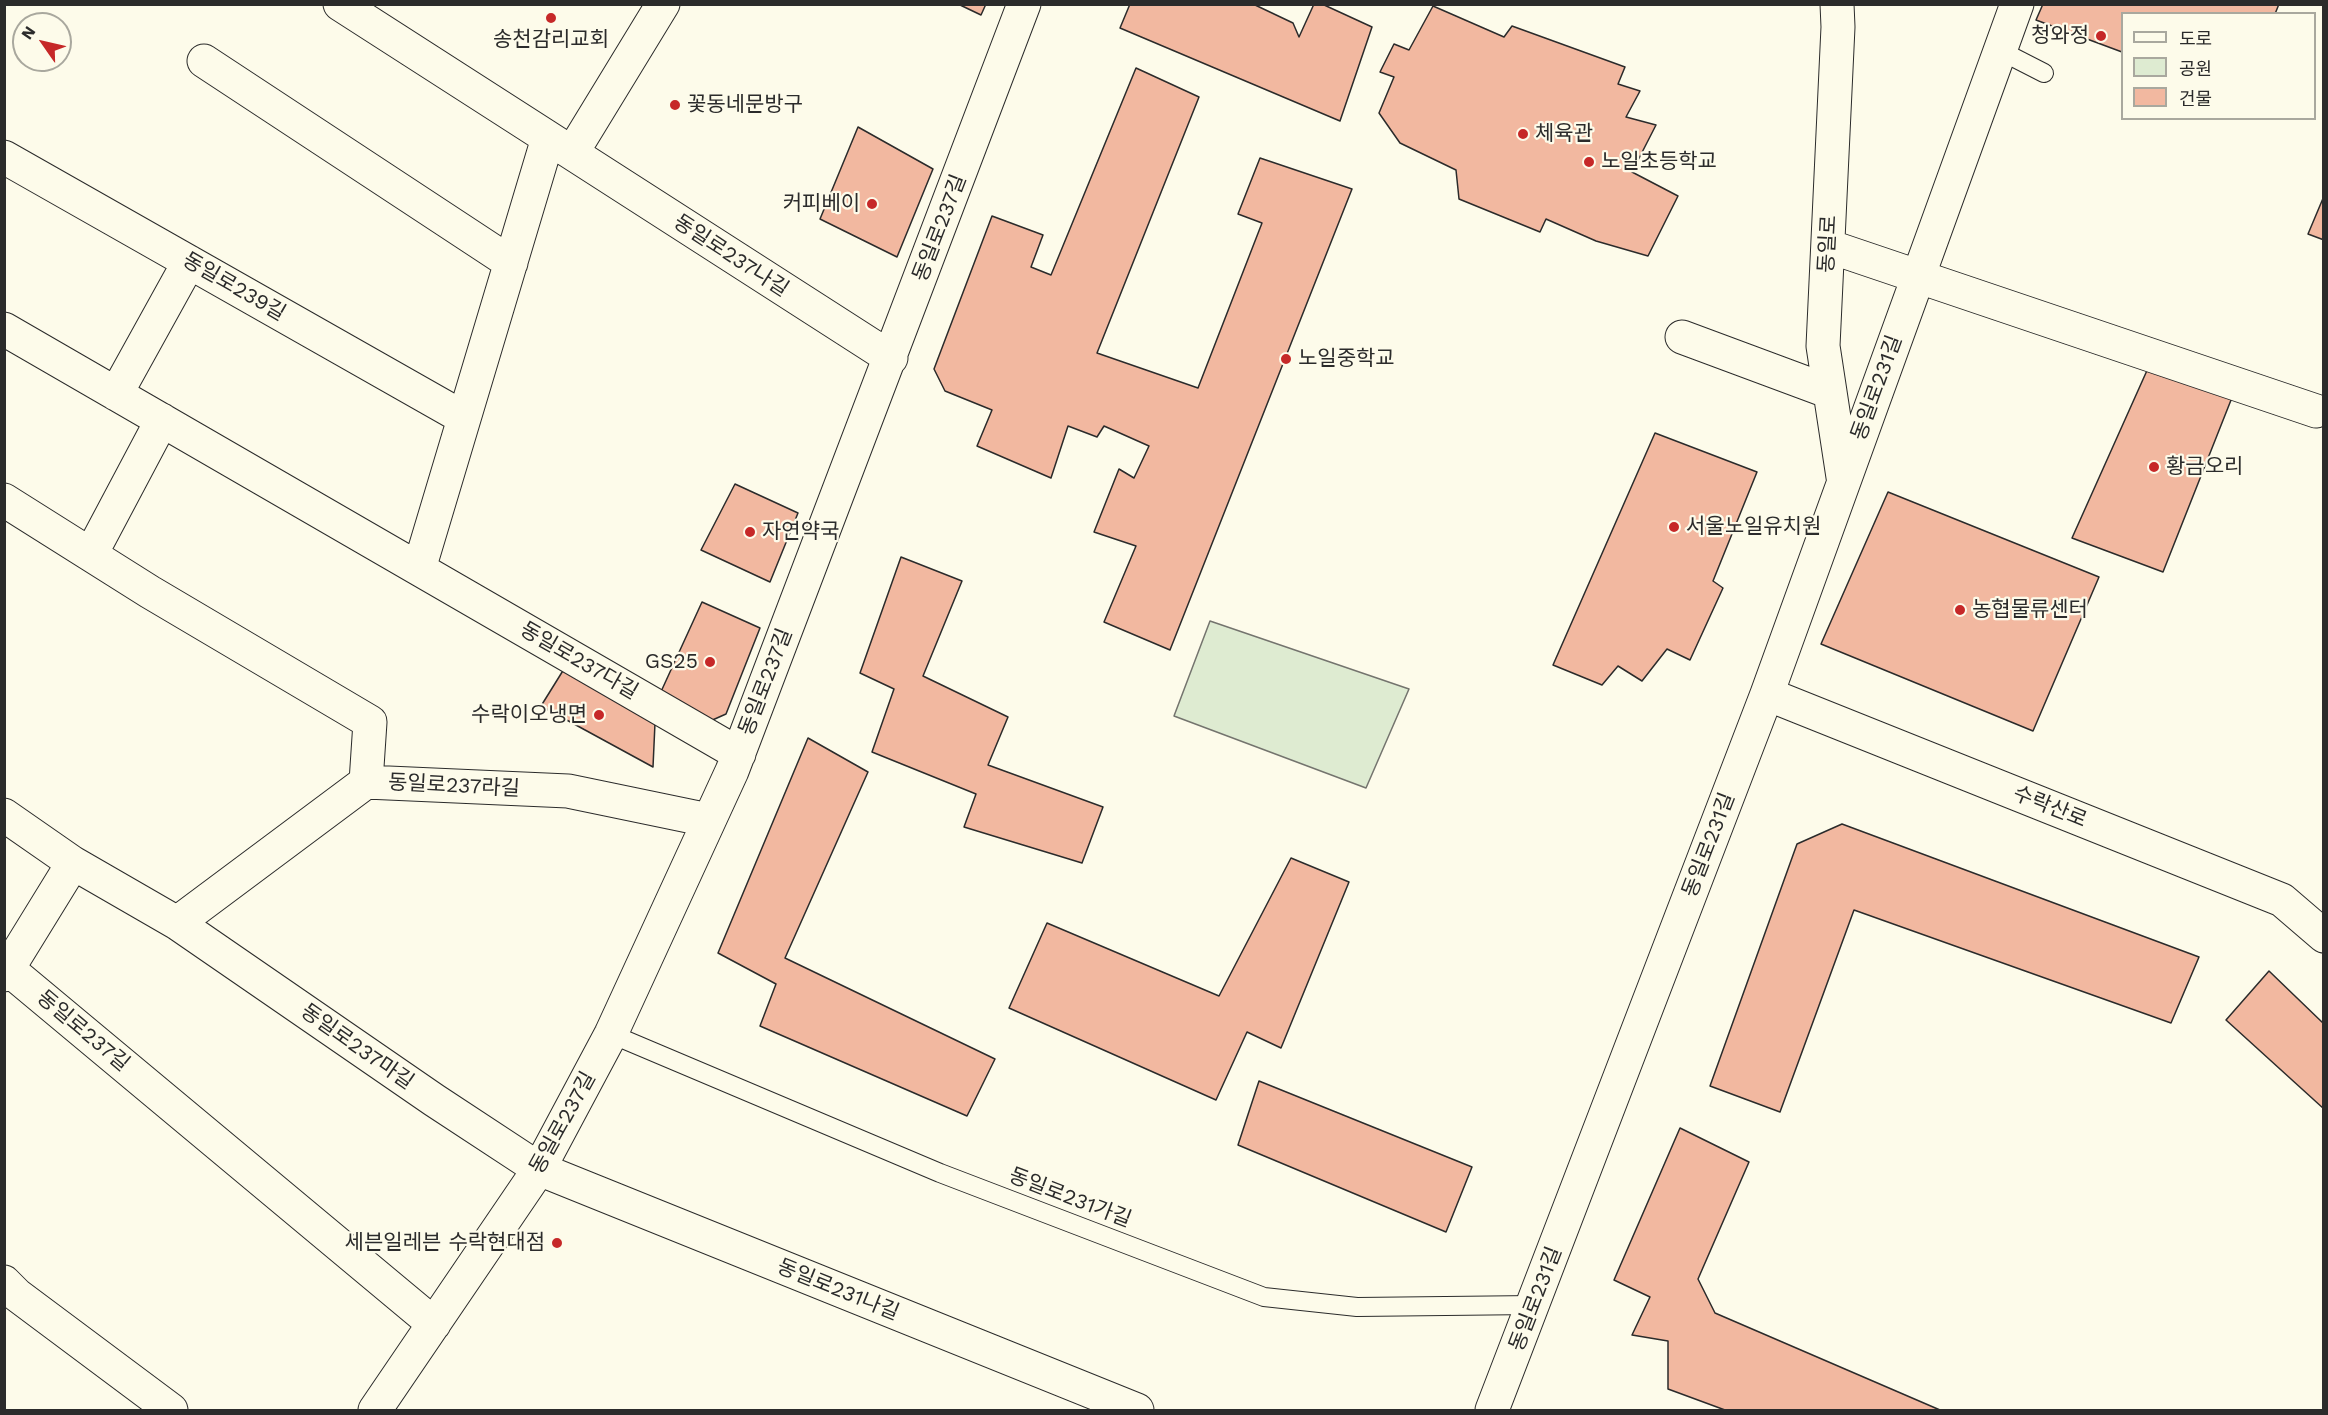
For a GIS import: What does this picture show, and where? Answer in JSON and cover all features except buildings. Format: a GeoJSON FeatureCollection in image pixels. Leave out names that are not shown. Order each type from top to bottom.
{"type":"FeatureCollection","features":[{"type":"Feature","properties":{"kind":"street","name":"동일로237나길"},"geometry":{"type":"LineString","coordinates":[[340,4],[891,358]]}},
{"type":"Feature","properties":{"kind":"street"},"geometry":{"type":"LineString","coordinates":[[419,569],[511,263],[560,146],[663,4]]}},
{"type":"Feature","properties":{"kind":"street","name":"동일로237길"},"geometry":{"type":"LineString","coordinates":[[375,1410],[539,1169],[611,1034],[739,754],[1024,4]]}},
{"type":"Feature","properties":{"kind":"street","name":"동일로"},"geometry":{"type":"LineString","coordinates":[[1837,4],[1838,27],[1823,346],[1844,481]]}},
{"type":"Feature","properties":{"kind":"street","name":"동일로231길"},"geometry":{"type":"LineString","coordinates":[[1492,1410],[1767,694],[2017,4]]}},
{"type":"Feature","properties":{"kind":"street"},"geometry":{"type":"LineString","coordinates":[[204,61],[511,263]]}},
{"type":"Feature","properties":{"kind":"street","name":"동일로239길"},"geometry":{"type":"LineString","coordinates":[[4,157],[464,418]]}},
{"type":"Feature","properties":{"kind":"street"},"geometry":{"type":"LineString","coordinates":[[1828,246],[2316,411]]}},
{"type":"Feature","properties":{"kind":"street"},"geometry":{"type":"LineString","coordinates":[[116,394],[189,262]]}},
{"type":"Feature","properties":{"kind":"street","name":"동일로237다길"},"geometry":{"type":"LineString","coordinates":[[4,329],[739,754]]}},
{"type":"Feature","properties":{"kind":"street"},"geometry":{"type":"LineString","coordinates":[[1682,337],[1830,392]]}},
{"type":"Feature","properties":{"kind":"street"},"geometry":{"type":"LineString","coordinates":[[92,555],[162,420]]}},
{"type":"Feature","properties":{"kind":"street","name":"동일로237라길"},"geometry":{"type":"LineString","coordinates":[[4,500],[370,722],[366,782],[568,792],[708,820]]}},
{"type":"Feature","properties":{"kind":"street","name":"수락산로"},"geometry":{"type":"LineString","coordinates":[[1767,694],[2282,900],[2324,936]]}},
{"type":"Feature","properties":{"kind":"street"},"geometry":{"type":"LineString","coordinates":[[177,922],[366,782]]}},
{"type":"Feature","properties":{"kind":"street","name":"동일로237마길"},"geometry":{"type":"LineString","coordinates":[[4,815],[73,862],[177,922],[434,1100],[539,1169]]}},
{"type":"Feature","properties":{"kind":"street"},"geometry":{"type":"LineString","coordinates":[[7,972],[73,862]]}},
{"type":"Feature","properties":{"kind":"street","name":"동일로237길"},"geometry":{"type":"LineString","coordinates":[[7,972],[435,1324]]}},
{"type":"Feature","properties":{"kind":"street","name":"동일로231나길"},"geometry":{"type":"LineString","coordinates":[[539,1169],[1137,1410]]}},
{"type":"Feature","properties":{"kind":"street"},"geometry":{"type":"LineString","coordinates":[[9,1296],[171,1410]]}},
{"type":"Feature","properties":{"kind":"lane"},"geometry":{"type":"LineString","coordinates":[[2001,51],[2044,73]]}},
{"type":"Feature","properties":{"kind":"lane","name":"동일로231가길"},"geometry":{"type":"LineString","coordinates":[[611,1034],[940,1173],[1264,1297],[1357,1306],[1534,1305]]}},
{"type":"Feature","properties":{"kind":"green space"},"geometry":{"type":"Polygon","coordinates":[[[1210,621],[1409,689],[1366,788],[1174,716],[1210,621]]]}},
{"type":"Feature","properties":{"kind":"place","name":"송천감리교회"},"geometry":{"type":"Point","coordinates":[551,18]}},
{"type":"Feature","properties":{"kind":"place","name":"청와정"},"geometry":{"type":"Point","coordinates":[2101,36]}},
{"type":"Feature","properties":{"kind":"place","name":"꽃동네문방구"},"geometry":{"type":"Point","coordinates":[675,105]}},
{"type":"Feature","properties":{"kind":"place","name":"체육관"},"geometry":{"type":"Point","coordinates":[1523,134]}},
{"type":"Feature","properties":{"kind":"place","name":"노일초등학교"},"geometry":{"type":"Point","coordinates":[1589,162]}},
{"type":"Feature","properties":{"kind":"place","name":"커피베이"},"geometry":{"type":"Point","coordinates":[872,204]}},
{"type":"Feature","properties":{"kind":"place","name":"노일중학교"},"geometry":{"type":"Point","coordinates":[1286,359]}},
{"type":"Feature","properties":{"kind":"place","name":"황금오리"},"geometry":{"type":"Point","coordinates":[2154,467]}},
{"type":"Feature","properties":{"kind":"place","name":"서울노일유치원"},"geometry":{"type":"Point","coordinates":[1674,527]}},
{"type":"Feature","properties":{"kind":"place","name":"자연약국"},"geometry":{"type":"Point","coordinates":[750,532]}},
{"type":"Feature","properties":{"kind":"place","name":"농협물류센터"},"geometry":{"type":"Point","coordinates":[1960,610]}},
{"type":"Feature","properties":{"kind":"place","name":"GS25"},"geometry":{"type":"Point","coordinates":[710,662]}},
{"type":"Feature","properties":{"kind":"place","name":"수락이오냉면"},"geometry":{"type":"Point","coordinates":[599,715]}},
{"type":"Feature","properties":{"kind":"place","name":"세븐일레븐 수락현대점"},"geometry":{"type":"Point","coordinates":[557,1243]}}]}
